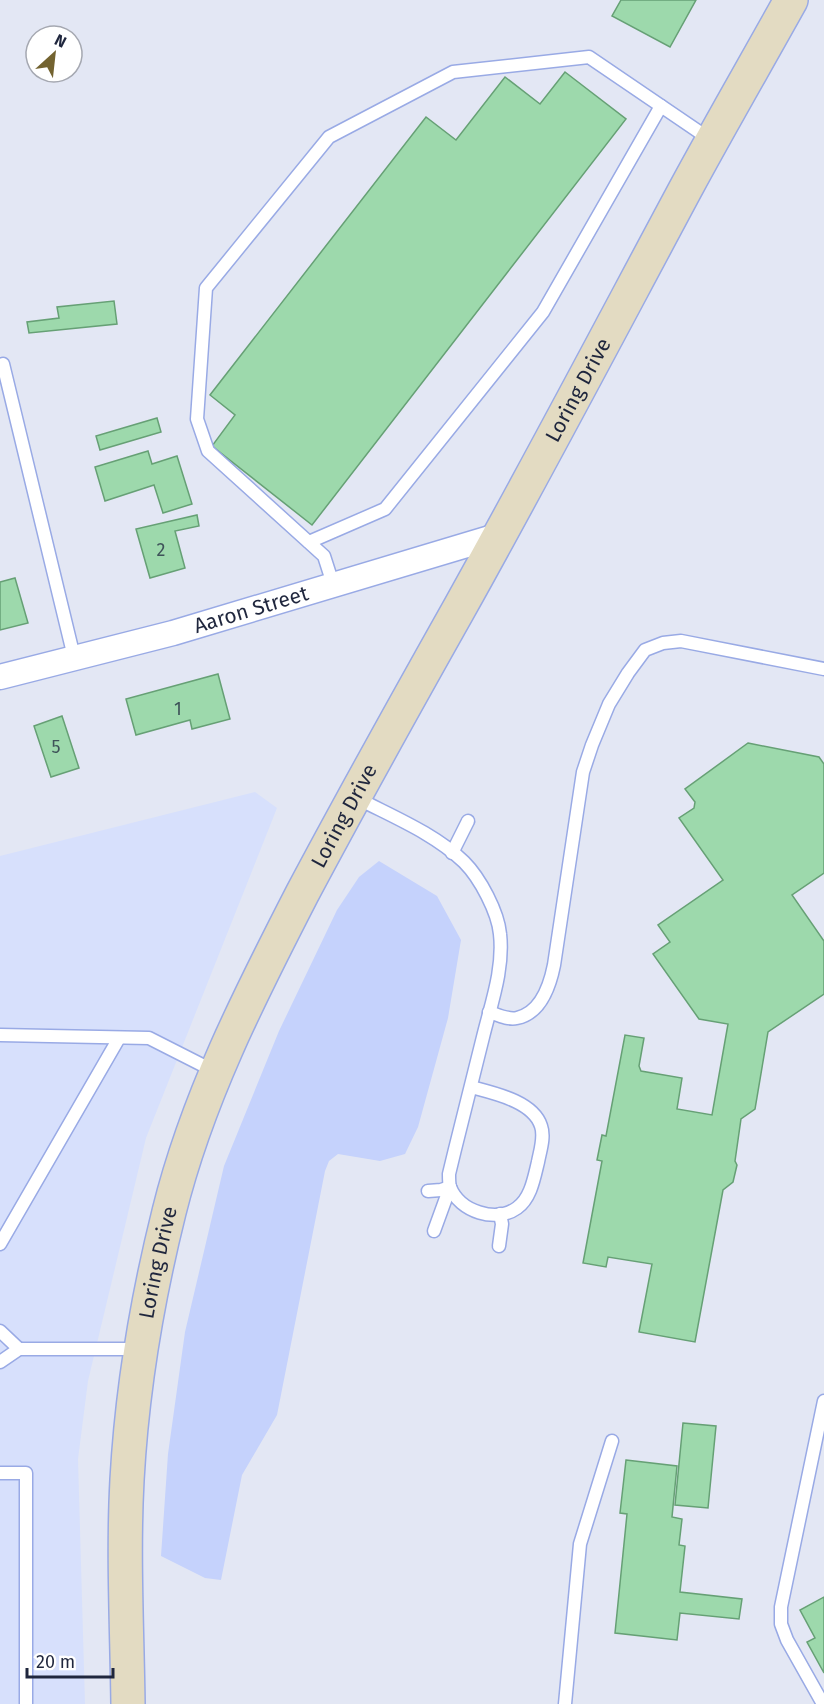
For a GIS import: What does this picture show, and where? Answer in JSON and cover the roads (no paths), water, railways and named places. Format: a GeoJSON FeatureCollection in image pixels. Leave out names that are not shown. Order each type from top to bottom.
{"type":"FeatureCollection","features":[{"type":"Feature","properties":{"kind":"street","name":"Loring Drive"},"geometry":{"type":"LineString","coordinates":[[128,1704],[127,1484],[135,1394],[141,1349],[169,1210],[197,1117],[215,1072],[265,965],[354,797],[500,535],[712,141],[791,0]]}},
{"type":"Feature","properties":{"kind":"street","name":"Aaron Street"},"geometry":{"type":"LineString","coordinates":[[0,677],[173,633],[500,535]]}},
{"type":"Feature","properties":{"kind":"lane"},"geometry":{"type":"LineString","coordinates":[[333,584],[324,556],[208,451],[197,419],[206,288],[329,137],[453,72],[589,57],[712,141]]}},
{"type":"Feature","properties":{"kind":"lane"},"geometry":{"type":"LineString","coordinates":[[309,542],[385,509],[543,312],[661,106]]}},
{"type":"Feature","properties":{"kind":"lane"},"geometry":{"type":"LineString","coordinates":[[3,364],[74,657]]}},
{"type":"Feature","properties":{"kind":"lane"},"geometry":{"type":"LineString","coordinates":[[489,1012],[507,1018],[526,1015],[545,993],[554,965],[584,772],[609,704],[645,650],[663,643],[681,641],[824,669]]}},
{"type":"Feature","properties":{"kind":"lane"},"geometry":{"type":"LineString","coordinates":[[354,797],[416,830],[464,862],[480,883],[492,906],[501,932],[500,960],[449,1174],[450,1187],[434,1231]]}},
{"type":"Feature","properties":{"kind":"lane"},"geometry":{"type":"LineString","coordinates":[[452,853],[468,821]]}},
{"type":"Feature","properties":{"kind":"lane"},"geometry":{"type":"LineString","coordinates":[[0,1035],[149,1038],[215,1072]]}},
{"type":"Feature","properties":{"kind":"lane"},"geometry":{"type":"LineString","coordinates":[[0,1244],[119,1038]]}},
{"type":"Feature","properties":{"kind":"lane"},"geometry":{"type":"LineString","coordinates":[[450,1187],[459,1199],[474,1210],[491,1216],[518,1207],[529,1194],[543,1140],[541,1125],[531,1112],[505,1096],[471,1087]]}},
{"type":"Feature","properties":{"kind":"lane"},"geometry":{"type":"LineString","coordinates":[[428,1191],[441,1191],[450,1187]]}},
{"type":"Feature","properties":{"kind":"lane"},"geometry":{"type":"LineString","coordinates":[[499,1246],[502,1224],[500,1214]]}},
{"type":"Feature","properties":{"kind":"lane"},"geometry":{"type":"LineString","coordinates":[[0,1331],[20,1349]]}},
{"type":"Feature","properties":{"kind":"lane"},"geometry":{"type":"LineString","coordinates":[[0,1362],[20,1349],[141,1349]]}},
{"type":"Feature","properties":{"kind":"lane"},"geometry":{"type":"LineString","coordinates":[[823,1704],[787,1640],[781,1624],[781,1606],[824,1401]]}},
{"type":"Feature","properties":{"kind":"lane"},"geometry":{"type":"LineString","coordinates":[[565,1704],[580,1545],[612,1442]]}},
{"type":"Feature","properties":{"kind":"lane"},"geometry":{"type":"LineString","coordinates":[[0,1473],[26,1473],[26,1704]]}}]}
